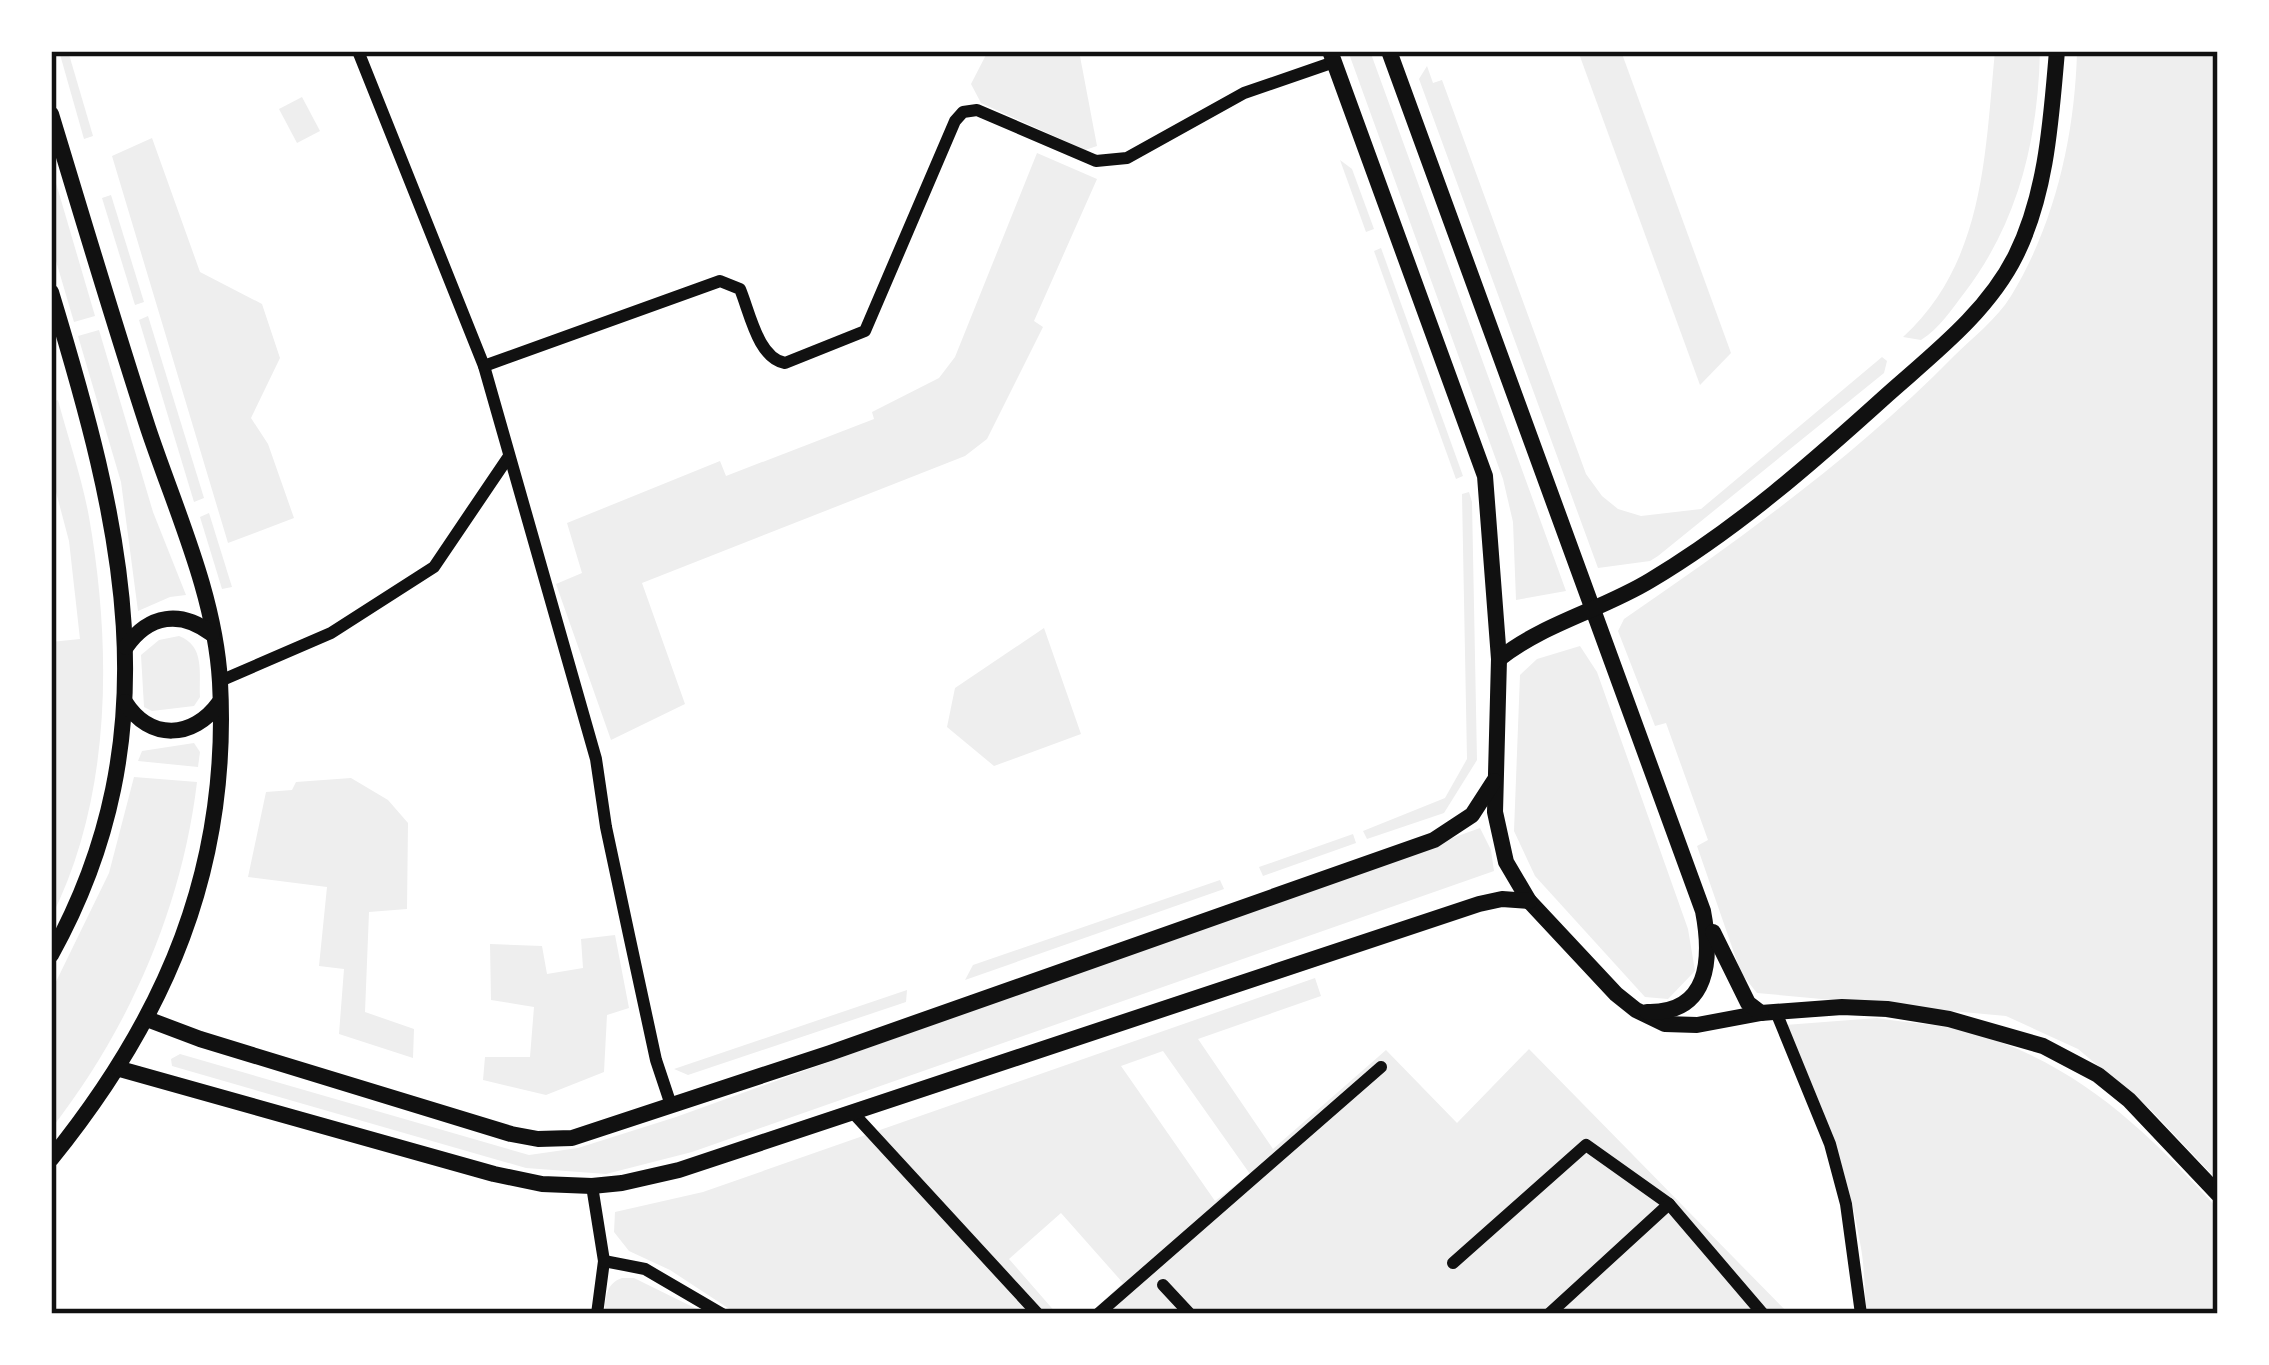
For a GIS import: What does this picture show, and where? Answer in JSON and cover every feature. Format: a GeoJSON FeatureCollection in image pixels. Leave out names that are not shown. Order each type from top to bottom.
{"type":"FeatureCollection","features":[{"type":"Feature","properties":{"kind":"main road"},"geometry":{"type":"LineString","coordinates":[[1389,51],[1703,911],[1741,991],[1768,1012]]}},
{"type":"Feature","properties":{"kind":"main road"},"geometry":{"type":"LineString","coordinates":[[1498,659],[1538,633],[1676,565],[1768,499],[1983,306],[2015,257],[2034,209],[2049,137],[2057,51]]}},
{"type":"Feature","properties":{"kind":"main road"},"geometry":{"type":"LineString","coordinates":[[1332,57],[1485,476],[1498,659],[1494,781],[1501,848],[1529,901],[1636,1010],[1677,1026],[1842,1007],[1922,1013],[2043,1046],[2098,1076],[2129,1100],[2218,1194]]}},
{"type":"Feature","properties":{"kind":"main road"},"geometry":{"type":"LineString","coordinates":[[51,114],[188,542],[220,681],[216,801],[188,926],[120,1069],[51,1159]]}},
{"type":"Feature","properties":{"kind":"main road"},"geometry":{"type":"LineString","coordinates":[[51,292],[101,471],[119,562],[126,648],[119,768],[101,841],[51,956]]}},
{"type":"Feature","properties":{"kind":"main road"},"geometry":{"type":"LineString","coordinates":[[126,648],[147,625],[162,618],[190,620],[212,634]]}},
{"type":"Feature","properties":{"kind":"main road"},"geometry":{"type":"LineString","coordinates":[[125,701],[151,728],[168,732],[187,730],[208,718],[219,703]]}},
{"type":"Feature","properties":{"kind":"main road"},"geometry":{"type":"LineString","coordinates":[[147,1019],[313,1074],[538,1139],[572,1138],[830,1053],[1434,840],[1472,815],[1494,781]]}},
{"type":"Feature","properties":{"kind":"main road"},"geometry":{"type":"LineString","coordinates":[[120,1069],[494,1174],[542,1184],[622,1184],[854,1115],[1479,904],[1529,901]]}},
{"type":"Feature","properties":{"kind":"main road"},"geometry":{"type":"LineString","coordinates":[[1636,1010],[1666,1011],[1693,995],[1702,981],[1710,946],[1703,911]]}},
{"type":"Feature","properties":{"kind":"street"},"geometry":{"type":"LineString","coordinates":[[358,51],[484,367],[596,759],[656,1060],[671,1105]]}},
{"type":"Feature","properties":{"kind":"street"},"geometry":{"type":"LineString","coordinates":[[484,367],[720,281],[740,289],[771,358],[785,363],[820,351],[865,331],[963,112],[977,110],[1096,161],[1110,162],[1127,158],[1244,93],[1332,57]]}},
{"type":"Feature","properties":{"kind":"street"},"geometry":{"type":"LineString","coordinates":[[220,681],[331,633],[434,567],[509,456]]}},
{"type":"Feature","properties":{"kind":"street"},"geometry":{"type":"LineString","coordinates":[[1768,1012],[1830,1144],[1846,1204],[1857,1311]]}},
{"type":"Feature","properties":{"kind":"street"},"geometry":{"type":"LineString","coordinates":[[1098,1314],[1381,1067]]}},
{"type":"Feature","properties":{"kind":"street"},"geometry":{"type":"LineString","coordinates":[[854,1115],[1038,1314]]}},
{"type":"Feature","properties":{"kind":"street"},"geometry":{"type":"LineString","coordinates":[[1454,1263],[1586,1145],[1669,1204],[1763,1314]]}},
{"type":"Feature","properties":{"kind":"street"},"geometry":{"type":"LineString","coordinates":[[592,1186],[604,1261],[597,1314]]}},
{"type":"Feature","properties":{"kind":"street"},"geometry":{"type":"LineString","coordinates":[[1550,1314],[1669,1204]]}},
{"type":"Feature","properties":{"kind":"street"},"geometry":{"type":"LineString","coordinates":[[604,1261],[645,1269],[722,1314]]}},
{"type":"Feature","properties":{"kind":"street"},"geometry":{"type":"LineString","coordinates":[[1163,1285],[1190,1314]]}},
{"type":"Feature","properties":{"kind":"shaded area"},"geometry":{"type":"Polygon","coordinates":[[[59,51],[68,51],[93,136],[84,139],[59,51]]]}},
{"type":"Feature","properties":{"kind":"shaded area"},"geometry":{"type":"Polygon","coordinates":[[[988,51],[1079,51],[1097,146],[1085,150],[981,103],[971,84],[988,51]]]}},
{"type":"Feature","properties":{"kind":"shaded area"},"geometry":{"type":"Polygon","coordinates":[[[1348,51],[1370,51],[1566,591],[1516,600],[1513,522],[1503,479],[1348,51]]]}},
{"type":"Feature","properties":{"kind":"shaded area"},"geometry":{"type":"Polygon","coordinates":[[[1578,51],[1621,51],[1731,353],[1700,385],[1578,51]]]}},
{"type":"Feature","properties":{"kind":"shaded area"},"geometry":{"type":"Polygon","coordinates":[[[1995,51],[2040,51],[2035,115],[2022,178],[1999,237],[1965,292],[1928,335],[1921,340],[1903,337],[1951,275],[1966,240],[1983,167],[1995,51]]]}},
{"type":"Feature","properties":{"kind":"shaded area"},"geometry":{"type":"Polygon","coordinates":[[[2077,51],[2218,51],[2218,1181],[2150,1109],[2078,1049],[2006,1016],[1757,993],[1741,973],[1697,846],[1708,840],[1666,723],[1655,726],[1618,631],[1624,619],[1837,462],[1916,393],[2005,304],[2040,239],[2060,178],[2077,51]]]}},
{"type":"Feature","properties":{"kind":"shaded area"},"geometry":{"type":"Polygon","coordinates":[[[1427,66],[1433,83],[1442,80],[1586,474],[1618,509],[1641,516],[1701,509],[1882,357],[1887,361],[1884,373],[1658,556],[1598,568],[1419,79],[1427,66]]]}},
{"type":"Feature","properties":{"kind":"shaded area"},"geometry":{"type":"Polygon","coordinates":[[[302,97],[320,131],[297,143],[279,109],[302,97]]]}},
{"type":"Feature","properties":{"kind":"shaded area"},"geometry":{"type":"Polygon","coordinates":[[[152,138],[200,272],[262,304],[280,358],[251,418],[268,444],[294,518],[228,543],[112,156],[152,138]]]}},
{"type":"Feature","properties":{"kind":"shaded area"},"geometry":{"type":"Polygon","coordinates":[[[1037,153],[1097,179],[1034,321],[1043,327],[987,439],[965,456],[642,583],[685,704],[611,740],[556,584],[582,573],[567,523],[720,461],[726,476],[874,419],[872,412],[939,378],[955,357],[1037,153]]]}},
{"type":"Feature","properties":{"kind":"shaded area"},"geometry":{"type":"Polygon","coordinates":[[[1340,160],[1352,169],[1374,229],[1366,232],[1340,160]]]}},
{"type":"Feature","properties":{"kind":"shaded area"},"geometry":{"type":"Polygon","coordinates":[[[51,166],[95,316],[74,322],[51,244],[51,166]]]}},
{"type":"Feature","properties":{"kind":"shaded area"},"geometry":{"type":"Polygon","coordinates":[[[111,195],[144,302],[135,305],[102,198],[111,195]]]}},
{"type":"Feature","properties":{"kind":"shaded area"},"geometry":{"type":"Polygon","coordinates":[[[1381,248],[1463,476],[1456,479],[1374,251],[1381,248]]]}},
{"type":"Feature","properties":{"kind":"shaded area"},"geometry":{"type":"Polygon","coordinates":[[[148,316],[204,498],[194,502],[139,320],[148,316]]]}},
{"type":"Feature","properties":{"kind":"shaded area"},"geometry":{"type":"Polygon","coordinates":[[[99,330],[153,512],[186,595],[138,611],[121,482],[78,336],[99,330]]]}},
{"type":"Feature","properties":{"kind":"shaded area"},"geometry":{"type":"Polygon","coordinates":[[[58,400],[89,517],[103,670],[96,772],[86,823],[51,918],[51,642],[80,639],[69,541],[51,473],[51,402],[58,400]]]}},
{"type":"Feature","properties":{"kind":"shaded area"},"geometry":{"type":"Polygon","coordinates":[[[1469,492],[1477,760],[1444,813],[1367,839],[1363,831],[1445,798],[1467,759],[1462,494],[1469,492]]]}},
{"type":"Feature","properties":{"kind":"shaded area"},"geometry":{"type":"Polygon","coordinates":[[[209,513],[232,587],[222,589],[200,517],[209,513]]]}},
{"type":"Feature","properties":{"kind":"shaded area"},"geometry":{"type":"Polygon","coordinates":[[[1044,628],[1081,734],[994,766],[947,727],[955,688],[1044,628]]]}},
{"type":"Feature","properties":{"kind":"shaded area"},"geometry":{"type":"Polygon","coordinates":[[[179,636],[197,653],[200,697],[194,706],[152,711],[144,707],[141,655],[159,640],[179,636]]]}},
{"type":"Feature","properties":{"kind":"shaded area"},"geometry":{"type":"Polygon","coordinates":[[[1580,646],[1597,672],[1688,929],[1695,971],[1668,999],[1645,997],[1535,876],[1514,831],[1520,675],[1537,659],[1580,646]]]}},
{"type":"Feature","properties":{"kind":"shaded area"},"geometry":{"type":"Polygon","coordinates":[[[194,743],[200,752],[198,767],[138,761],[142,751],[194,743]]]}},
{"type":"Feature","properties":{"kind":"shaded area"},"geometry":{"type":"Polygon","coordinates":[[[134,777],[197,782],[190,829],[148,965],[105,1050],[51,1129],[51,992],[109,873],[134,777]]]}},
{"type":"Feature","properties":{"kind":"shaded area"},"geometry":{"type":"Polygon","coordinates":[[[351,778],[388,800],[408,823],[407,909],[369,912],[365,1012],[414,1029],[413,1058],[339,1034],[344,969],[319,966],[327,887],[248,877],[266,792],[292,790],[296,782],[351,778]]]}},
{"type":"Feature","properties":{"kind":"shaded area"},"geometry":{"type":"Polygon","coordinates":[[[1480,828],[1491,850],[1494,871],[692,1152],[606,1174],[526,1168],[172,1066],[171,1059],[180,1054],[529,1155],[578,1148],[1480,828]]]}},
{"type":"Feature","properties":{"kind":"shaded area"},"geometry":{"type":"Polygon","coordinates":[[[1353,834],[1356,843],[1263,876],[1259,867],[1353,834]]]}},
{"type":"Feature","properties":{"kind":"shaded area"},"geometry":{"type":"Polygon","coordinates":[[[1220,880],[1224,889],[965,980],[973,965],[1220,880]]]}},
{"type":"Feature","properties":{"kind":"shaded area"},"geometry":{"type":"Polygon","coordinates":[[[615,935],[629,1008],[607,1015],[604,1072],[546,1095],[483,1080],[485,1057],[530,1057],[534,1007],[491,1000],[490,944],[542,946],[547,974],[583,968],[581,939],[615,935]]]}},
{"type":"Feature","properties":{"kind":"shaded area"},"geometry":{"type":"Polygon","coordinates":[[[1315,978],[1321,996],[1198,1039],[1273,1149],[1386,1050],[1457,1123],[1529,1049],[1789,1314],[1089,1314],[1123,1283],[1061,1213],[1009,1259],[1057,1314],[737,1314],[670,1270],[629,1251],[614,1232],[615,1212],[703,1192],[1315,978]],[[1163,1051],[1121,1066],[1215,1201],[1250,1174],[1163,1051]]]}},
{"type":"Feature","properties":{"kind":"shaded area"},"geometry":{"type":"Polygon","coordinates":[[[907,990],[906,1002],[688,1075],[674,1069],[907,990]]]}},
{"type":"Feature","properties":{"kind":"shaded area"},"geometry":{"type":"Polygon","coordinates":[[[1877,1018],[1959,1029],[2008,1045],[2076,1081],[2136,1126],[2218,1209],[2218,1314],[1867,1314],[1849,1190],[1821,1106],[1785,1025],[1877,1018]]]}},
{"type":"Feature","properties":{"kind":"shaded area"},"geometry":{"type":"Polygon","coordinates":[[[622,1278],[634,1278],[707,1314],[604,1314],[609,1288],[622,1278]]]}}]}
